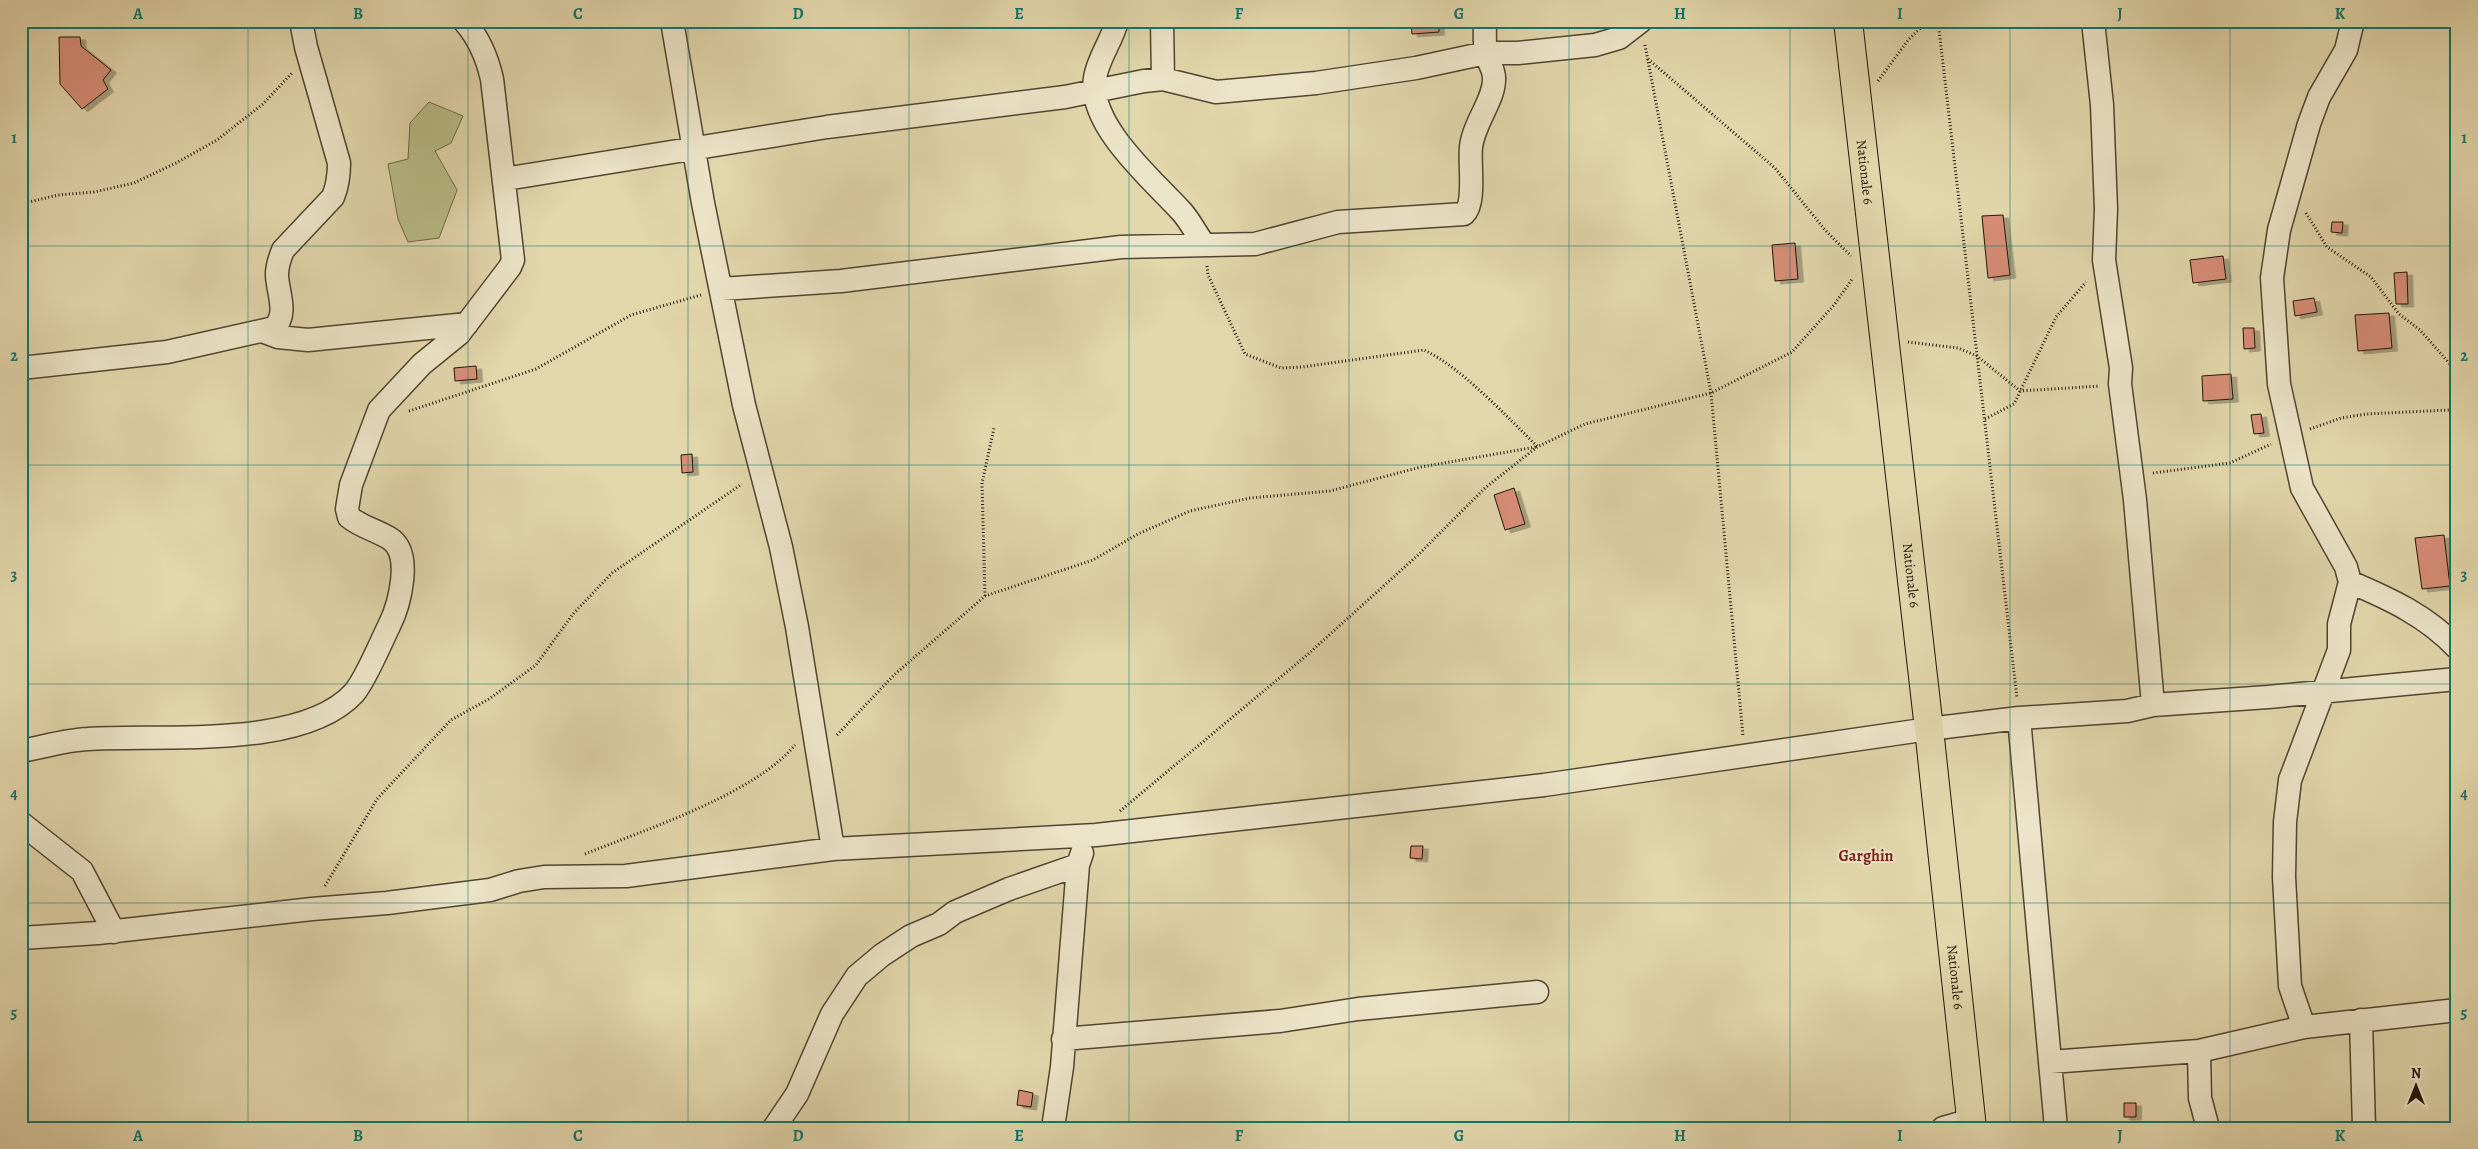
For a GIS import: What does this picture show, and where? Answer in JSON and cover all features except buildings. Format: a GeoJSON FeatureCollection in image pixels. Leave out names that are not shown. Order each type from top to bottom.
{"type":"FeatureCollection","features":[{"type":"Feature","properties":{"kind":"main road","name":"Nationale 6"},"geometry":{"type":"LineString","coordinates":[[1848,21],[1858,110],[1867,257],[1883,338],[1929,729],[1971,1124]]}},
{"type":"Feature","properties":{"kind":"street"},"geometry":{"type":"LineString","coordinates":[[21,368],[167,352],[274,328],[280,321],[282,312],[277,274],[283,250],[333,197],[338,186],[338,163],[306,47],[301,21]]}},
{"type":"Feature","properties":{"kind":"street"},"geometry":{"type":"LineString","coordinates":[[21,751],[86,739],[265,733],[327,714],[354,692],[397,609],[403,568],[401,556],[391,539],[358,524],[349,517],[347,509],[350,485],[379,410],[422,364],[459,334],[510,267],[513,260],[505,179],[487,58],[473,31],[464,21]]}},
{"type":"Feature","properties":{"kind":"street"},"geometry":{"type":"LineString","coordinates":[[1118,21],[1099,62],[1095,79],[1095,92],[1103,118],[1122,147],[1145,175],[1183,213],[1203,243]]}},
{"type":"Feature","properties":{"kind":"street"},"geometry":{"type":"LineString","coordinates":[[1162,21],[1163,79]]}},
{"type":"Feature","properties":{"kind":"street"},"geometry":{"type":"LineString","coordinates":[[721,289],[842,281],[1121,247],[1203,243],[1255,244],[1338,222],[1464,214],[1469,210],[1471,202],[1469,163],[1472,138],[1493,88],[1492,67],[1486,53],[1485,21]]}},
{"type":"Feature","properties":{"kind":"street"},"geometry":{"type":"LineString","coordinates":[[2093,21],[2102,105],[2106,209],[2104,260],[2121,368],[2120,384],[2135,500],[2153,705]]}},
{"type":"Feature","properties":{"kind":"street"},"geometry":{"type":"LineString","coordinates":[[2304,1027],[2290,986],[2284,877],[2284,822],[2290,780],[2339,650],[2339,624],[2350,582],[2346,567],[2302,488],[2279,384],[2272,278],[2279,230],[2289,188],[2303,152],[2312,115],[2319,97],[2346,50],[2353,21]]}},
{"type":"Feature","properties":{"kind":"street"},"geometry":{"type":"LineString","coordinates":[[505,179],[693,147],[827,127],[983,109],[1095,92],[1163,79],[1198,89],[1226,91],[1316,83],[1416,68],[1486,53],[1518,53],[1595,45],[1619,38],[1641,22]]}},
{"type":"Feature","properties":{"kind":"street"},"geometry":{"type":"LineString","coordinates":[[675,23],[693,147],[744,405],[781,547],[814,722],[833,849]]}},
{"type":"Feature","properties":{"kind":"street"},"geometry":{"type":"LineString","coordinates":[[262,331],[278,337],[308,340],[467,324]]}},
{"type":"Feature","properties":{"kind":"street"},"geometry":{"type":"LineString","coordinates":[[2350,582],[2404,606],[2442,632],[2457,648]]}},
{"type":"Feature","properties":{"kind":"street"},"geometry":{"type":"LineString","coordinates":[[21,938],[114,932],[312,909],[387,903],[490,890],[544,877],[626,876],[833,849],[1096,835],[1544,785],[1929,729],[2019,718],[2127,710],[2153,705],[2457,679]]}},
{"type":"Feature","properties":{"kind":"street"},"geometry":{"type":"LineString","coordinates":[[2019,718],[2056,1128]]}},
{"type":"Feature","properties":{"kind":"street"},"geometry":{"type":"LineString","coordinates":[[21,822],[82,871],[114,932]]}},
{"type":"Feature","properties":{"kind":"street"},"geometry":{"type":"LineString","coordinates":[[1053,1128],[1062,1066],[1078,865],[1084,848],[1096,835]]}},
{"type":"Feature","properties":{"kind":"street"},"geometry":{"type":"LineString","coordinates":[[774,1128],[797,1094],[832,1014],[856,976],[882,955],[911,936],[940,924],[955,912],[1001,892],[1078,865]]}},
{"type":"Feature","properties":{"kind":"street"},"geometry":{"type":"LineString","coordinates":[[1063,1039],[1271,1022],[1358,1009],[1537,992]]}},
{"type":"Feature","properties":{"kind":"street"},"geometry":{"type":"LineString","coordinates":[[2050,1062],[2199,1051],[2304,1027],[2457,1010]]}},
{"type":"Feature","properties":{"kind":"street"},"geometry":{"type":"LineString","coordinates":[[2361,1020],[2364,1128]]}},
{"type":"Feature","properties":{"kind":"street"},"geometry":{"type":"LineString","coordinates":[[2199,1051],[2200,1098],[2208,1128]]}},
{"type":"Feature","properties":{"kind":"street"},"geometry":{"type":"LineString","coordinates":[[1943,1128],[1971,1124]]}},
{"type":"Feature","properties":{"kind":"path"},"geometry":{"type":"LineString","coordinates":[[1858,110],[1909,39],[1928,21]]}},
{"type":"Feature","properties":{"kind":"path"},"geometry":{"type":"LineString","coordinates":[[1938,21],[2019,718]]}},
{"type":"Feature","properties":{"kind":"path"},"geometry":{"type":"LineString","coordinates":[[1641,22],[1711,393],[1745,756]]}},
{"type":"Feature","properties":{"kind":"path"},"geometry":{"type":"LineString","coordinates":[[21,204],[58,195],[94,192],[134,184],[176,163],[217,140],[263,104],[292,73],[306,47]]}},
{"type":"Feature","properties":{"kind":"path"},"geometry":{"type":"LineString","coordinates":[[1096,835],[1123,807],[1307,655],[1418,555],[1485,488],[1537,447],[1585,424],[1711,393],[1792,352],[1834,305],[1867,257],[1825,230],[1775,168],[1648,59]]}},
{"type":"Feature","properties":{"kind":"path"},"geometry":{"type":"LineString","coordinates":[[2289,188],[2327,247],[2372,277],[2399,314],[2420,330],[2457,372]]}},
{"type":"Feature","properties":{"kind":"path"},"geometry":{"type":"LineString","coordinates":[[1203,243],[1208,275],[1245,354],[1281,368],[1302,367],[1424,350],[1436,355],[1491,401],[1537,447]]}},
{"type":"Feature","properties":{"kind":"path"},"geometry":{"type":"LineString","coordinates":[[1984,419],[2014,404],[2056,318],[2104,260]]}},
{"type":"Feature","properties":{"kind":"path"},"geometry":{"type":"LineString","coordinates":[[399,414],[536,370],[631,315],[721,289]]}},
{"type":"Feature","properties":{"kind":"path"},"geometry":{"type":"LineString","coordinates":[[1883,338],[1958,348],[1977,356],[2020,390],[2120,384]]}},
{"type":"Feature","properties":{"kind":"path"},"geometry":{"type":"LineString","coordinates":[[985,596],[982,483],[994,428]]}},
{"type":"Feature","properties":{"kind":"path"},"geometry":{"type":"LineString","coordinates":[[818,754],[894,675],[985,596],[1093,560],[1138,534],[1190,511],[1250,498],[1330,491],[1421,467],[1537,447]]}},
{"type":"Feature","properties":{"kind":"path"},"geometry":{"type":"LineString","coordinates":[[312,909],[377,799],[450,720],[489,699],[536,665],[573,614],[612,573],[761,471]]}},
{"type":"Feature","properties":{"kind":"path"},"geometry":{"type":"LineString","coordinates":[[582,855],[697,807],[751,781],[789,752],[814,722]]}},
{"type":"Feature","properties":{"kind":"green space"},"geometry":{"type":"Polygon","coordinates":[[[429,102],[463,116],[451,143],[435,151],[457,190],[439,238],[408,242],[398,219],[388,164],[408,159],[410,123],[429,102]]]}},
{"type":"Feature","properties":{"kind":"district","name":"Garghin"},"geometry":{"type":"Point","coordinates":[1866,855]}}]}
